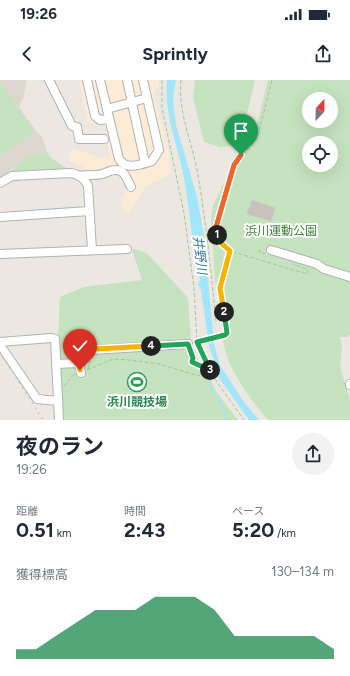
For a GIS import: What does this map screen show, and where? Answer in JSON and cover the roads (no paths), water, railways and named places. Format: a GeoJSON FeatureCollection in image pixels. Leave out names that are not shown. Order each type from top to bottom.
{"type":"FeatureCollection","features":[{"type":"Feature","properties":{"kind":"street"},"geometry":{"type":"LineString","coordinates":[[49,80],[72,126],[77,127],[78,139],[104,139]]}},
{"type":"Feature","properties":{"kind":"street"},"geometry":{"type":"LineString","coordinates":[[87,80],[95,116],[100,120],[109,119]]}},
{"type":"Feature","properties":{"kind":"street"},"geometry":{"type":"LineString","coordinates":[[100,80],[121,162],[130,166],[152,161],[159,150],[143,80]]}},
{"type":"Feature","properties":{"kind":"street"},"geometry":{"type":"LineString","coordinates":[[127,80],[145,163]]}},
{"type":"Feature","properties":{"kind":"street"},"geometry":{"type":"LineString","coordinates":[[107,109],[147,98]]}},
{"type":"Feature","properties":{"kind":"street"},"geometry":{"type":"LineString","coordinates":[[0,183],[12,176],[70,173],[79,176],[95,176],[115,170],[121,170],[125,174],[131,187]]}},
{"type":"Feature","properties":{"kind":"street"},"geometry":{"type":"LineString","coordinates":[[79,176],[88,186],[92,250]]}},
{"type":"Feature","properties":{"kind":"street"},"geometry":{"type":"LineString","coordinates":[[0,217],[89,211]]}},
{"type":"Feature","properties":{"kind":"street"},"geometry":{"type":"LineString","coordinates":[[0,254],[127,249]]}},
{"type":"Feature","properties":{"kind":"street"},"geometry":{"type":"LineString","coordinates":[[268,252],[317,264],[324,269],[350,277]]}},
{"type":"Feature","properties":{"kind":"street"},"geometry":{"type":"LineString","coordinates":[[58,401],[41,400],[34,397],[0,344],[51,338],[55,341],[59,420]]}},
{"type":"Feature","properties":{"kind":"street"},"geometry":{"type":"LineString","coordinates":[[56,364],[82,369],[77,350],[188,344]]}},
{"type":"Feature","properties":{"kind":"water","name":"井野川"},"geometry":{"type":"Polygon","coordinates":[[[167,80],[176,80],[173,98],[176,125],[197,197],[204,236],[214,344],[220,365],[244,402],[259,420],[249,420],[217,375],[217,370],[209,346],[201,290],[198,284],[200,280],[185,183],[168,112],[166,91],[167,80]]]}},
{"type":"Feature","properties":{"kind":"waterway"},"geometry":{"type":"LineString","coordinates":[[210,385],[211,389],[221,403],[227,420]]}},
{"type":"Feature","properties":{"kind":"railway"},"geometry":{"type":"LineString","coordinates":[[0,352],[43,420]]}},
{"type":"Feature","properties":{"kind":"place","name":"浜川競技場"},"geometry":{"type":"Point","coordinates":[137,382]}},
{"type":"Feature","properties":{"kind":"park label","name":"浜川運動公園"},"geometry":{"type":"Point","coordinates":[281,231]}}]}
